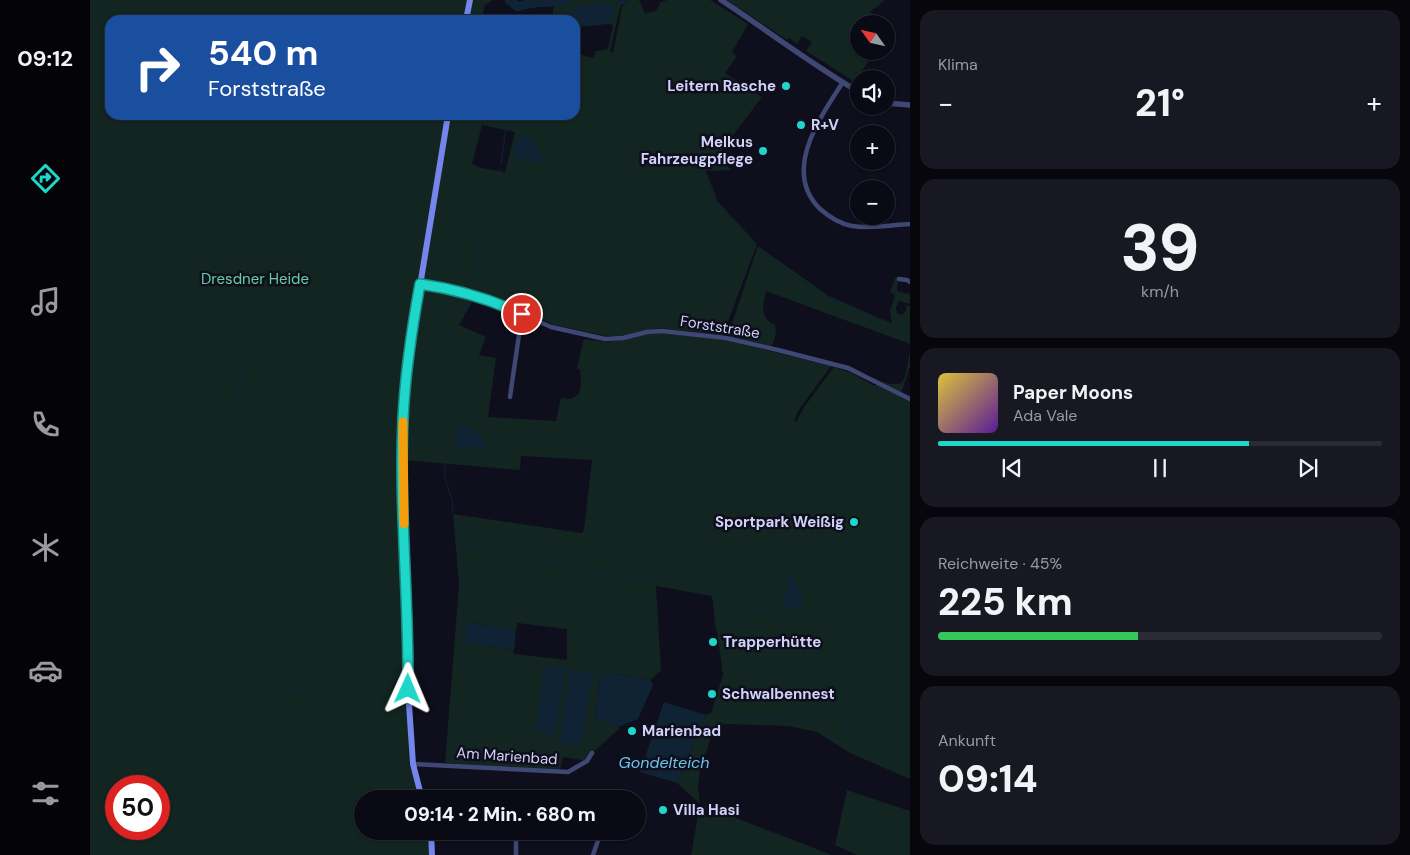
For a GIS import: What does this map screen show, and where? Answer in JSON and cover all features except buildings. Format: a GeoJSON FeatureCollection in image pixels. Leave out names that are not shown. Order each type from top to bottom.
{"type":"FeatureCollection","features":[{"type":"Feature","properties":{"kind":"main road"},"geometry":{"type":"LineString","coordinates":[[467,15],[470,0]]}},
{"type":"Feature","properties":{"kind":"main road"},"geometry":{"type":"LineString","coordinates":[[420,790],[413,764],[408,689],[409,643],[402,470],[403,418],[410,347],[447,120]]}},
{"type":"Feature","properties":{"kind":"main road"},"geometry":{"type":"LineString","coordinates":[[431,840],[432,855]]}},
{"type":"Feature","properties":{"kind":"street"},"geometry":{"type":"LineString","coordinates":[[722,0],[850,87]]}},
{"type":"Feature","properties":{"kind":"street"},"geometry":{"type":"LineString","coordinates":[[842,82],[824,110],[808,146],[804,174],[806,185],[812,198],[830,217],[845,224],[862,227],[910,224]]}},
{"type":"Feature","properties":{"kind":"street"},"geometry":{"type":"LineString","coordinates":[[895,104],[910,105]]}},
{"type":"Feature","properties":{"kind":"street"},"geometry":{"type":"LineString","coordinates":[[901,277],[908,281]]}},
{"type":"Feature","properties":{"kind":"street","name":"Forststraße"},"geometry":{"type":"LineString","coordinates":[[420,284],[459,291],[501,304],[551,327],[605,339],[623,338],[647,332],[662,331],[726,338],[843,367],[910,399]]}},
{"type":"Feature","properties":{"kind":"street"},"geometry":{"type":"LineString","coordinates":[[510,397],[522,314]]}},
{"type":"Feature","properties":{"kind":"street","name":"Am Marienbad"},"geometry":{"type":"LineString","coordinates":[[413,764],[568,772],[587,760],[592,753]]}},
{"type":"Feature","properties":{"kind":"street"},"geometry":{"type":"LineString","coordinates":[[516,840],[516,855]]}},
{"type":"Feature","properties":{"kind":"street"},"geometry":{"type":"LineString","coordinates":[[593,855],[598,840]]}},
{"type":"Feature","properties":{"kind":"green space","name":"Dresdner Heide"},"geometry":{"type":"Polygon","coordinates":[[[90,0],[493,0],[485,5],[482,15],[105,15],[105,120],[580,120],[580,54],[593,58],[596,51],[608,48],[613,25],[608,24],[611,20],[580,18],[580,15],[553,15],[554,3],[575,0],[624,0],[620,8],[610,52],[613,53],[622,7],[628,0],[639,0],[645,13],[656,11],[661,2],[667,0],[710,0],[748,24],[732,52],[737,56],[725,73],[762,97],[716,158],[732,170],[706,171],[718,202],[757,244],[723,335],[660,328],[622,336],[606,336],[554,325],[507,302],[459,289],[458,294],[474,299],[459,325],[486,337],[479,355],[496,358],[488,417],[556,421],[561,398],[571,399],[579,394],[581,383],[580,369],[577,369],[585,339],[605,342],[662,333],[726,340],[831,366],[798,411],[794,421],[797,421],[804,407],[834,367],[849,372],[875,386],[877,383],[846,364],[880,381],[894,384],[901,383],[905,377],[910,351],[910,366],[900,397],[910,401],[910,779],[850,753],[817,732],[789,726],[725,724],[715,726],[700,770],[698,786],[700,804],[677,783],[706,715],[711,713],[723,675],[712,596],[656,586],[661,670],[651,680],[608,673],[600,677],[595,717],[619,729],[592,753],[587,761],[563,757],[560,771],[445,763],[459,585],[453,514],[582,533],[592,460],[521,456],[520,470],[403,460],[409,763],[417,790],[354,790],[354,840],[430,840],[432,855],[90,855],[90,0]],[[482,125],[472,164],[481,168],[505,172],[515,132],[482,125]],[[787,574],[787,591],[784,597],[791,607],[801,609],[803,602],[794,579],[787,574]],[[467,622],[466,643],[513,650],[514,654],[567,660],[567,629],[517,623],[516,630],[467,622]]]}},
{"type":"Feature","properties":{"kind":"green space"},"geometry":{"type":"Polygon","coordinates":[[[727,0],[885,0],[870,12],[874,15],[850,15],[850,60],[869,60],[863,70],[850,70],[850,79],[806,51],[812,42],[802,36],[797,44],[790,38],[787,40],[727,0]]]}},
{"type":"Feature","properties":{"kind":"green space"},"geometry":{"type":"Polygon","coordinates":[[[758,246],[830,297],[892,324],[890,311],[895,295],[890,292],[895,278],[898,276],[897,291],[909,294],[910,290],[910,304],[899,301],[896,308],[897,313],[903,315],[907,308],[904,305],[910,306],[910,344],[766,291],[763,306],[764,315],[776,327],[775,339],[771,346],[728,336],[758,246]]]}},
{"type":"Feature","properties":{"kind":"green space"},"geometry":{"type":"Polygon","coordinates":[[[847,790],[910,811],[910,855],[857,855],[835,845],[847,790]]]}},
{"type":"Feature","properties":{"kind":"green space"},"geometry":{"type":"Polygon","coordinates":[[[700,804],[832,855],[691,855],[700,804]]]}},
{"type":"Feature","properties":{"kind":"water"},"geometry":{"type":"Polygon","coordinates":[[[605,3],[612,6],[615,10],[608,24],[580,27],[580,15],[569,15],[576,8],[605,3]]]}},
{"type":"Feature","properties":{"kind":"water"},"geometry":{"type":"Polygon","coordinates":[[[519,136],[529,137],[542,156],[540,162],[514,158],[513,147],[519,136]]]}},
{"type":"Feature","properties":{"kind":"water"},"geometry":{"type":"Polygon","coordinates":[[[455,426],[475,431],[485,440],[484,447],[456,447],[455,426]]]}},
{"type":"Feature","properties":{"kind":"water"},"geometry":{"type":"Polygon","coordinates":[[[787,573],[794,579],[803,602],[801,609],[784,607],[784,597],[787,591],[787,573]]]}},
{"type":"Feature","properties":{"kind":"water"},"geometry":{"type":"Polygon","coordinates":[[[467,622],[516,630],[514,650],[465,643],[467,622]]]}},
{"type":"Feature","properties":{"kind":"water"},"geometry":{"type":"Polygon","coordinates":[[[544,667],[565,668],[555,736],[535,732],[544,667]]]}},
{"type":"Feature","properties":{"kind":"water"},"geometry":{"type":"Polygon","coordinates":[[[571,669],[593,673],[580,743],[559,743],[571,669]]]}},
{"type":"Feature","properties":{"kind":"water"},"geometry":{"type":"Polygon","coordinates":[[[608,673],[651,680],[653,685],[638,719],[618,727],[595,717],[600,677],[608,673]]]}},
{"type":"Feature","properties":{"kind":"water","name":"Gondelteich"},"geometry":{"type":"Polygon","coordinates":[[[664,702],[706,715],[677,783],[640,772],[664,702]]]}},
{"type":"Feature","properties":{"kind":"waterway"},"geometry":{"type":"LineString","coordinates":[[509,0],[518,7],[567,0]]}},
{"type":"Feature","properties":{"kind":"waterway"},"geometry":{"type":"LineString","coordinates":[[615,10],[622,0]]}},
{"type":"Feature","properties":{"kind":"waterway"},"geometry":{"type":"LineString","coordinates":[[554,15],[557,2]]}},
{"type":"Feature","properties":{"kind":"waterway"},"geometry":{"type":"LineString","coordinates":[[628,2],[638,10],[720,211],[740,231],[745,240],[814,290],[910,332]]}},
{"type":"Feature","properties":{"kind":"waterway"},"geometry":{"type":"LineString","coordinates":[[680,48],[693,74],[712,75]]}},
{"type":"Feature","properties":{"kind":"waterway"},"geometry":{"type":"LineString","coordinates":[[501,164],[508,120]]}},
{"type":"Feature","properties":{"kind":"waterway"},"geometry":{"type":"LineString","coordinates":[[474,293],[480,236],[482,233],[480,229],[500,169]]}},
{"type":"Feature","properties":{"kind":"waterway"},"geometry":{"type":"LineString","coordinates":[[90,286],[95,287]]}},
{"type":"Feature","properties":{"kind":"waterway"},"geometry":{"type":"LineString","coordinates":[[106,293],[120,300]]}},
{"type":"Feature","properties":{"kind":"waterway"},"geometry":{"type":"LineString","coordinates":[[90,587],[130,565],[148,550],[167,518],[188,507],[209,483],[216,468],[231,420],[253,339],[292,293]]}},
{"type":"Feature","properties":{"kind":"waterway"},"geometry":{"type":"LineString","coordinates":[[445,479],[445,462],[437,397],[441,363],[446,347],[472,299]]}},
{"type":"Feature","properties":{"kind":"waterway"},"geometry":{"type":"LineString","coordinates":[[90,441],[106,425],[108,416],[98,385],[94,362],[107,345],[127,325]]}},
{"type":"Feature","properties":{"kind":"waterway"},"geometry":{"type":"LineString","coordinates":[[841,423],[847,416],[856,389]]}},
{"type":"Feature","properties":{"kind":"waterway"},"geometry":{"type":"LineString","coordinates":[[837,422],[880,435],[888,418]]}},
{"type":"Feature","properties":{"kind":"waterway"},"geometry":{"type":"LineString","coordinates":[[446,481],[452,500],[453,513]]}},
{"type":"Feature","properties":{"kind":"waterway"},"geometry":{"type":"LineString","coordinates":[[454,516],[464,587],[462,593],[466,605],[462,624],[461,645]]}},
{"type":"Feature","properties":{"kind":"waterway"},"geometry":{"type":"LineString","coordinates":[[457,543],[498,551]]}},
{"type":"Feature","properties":{"kind":"waterway"},"geometry":{"type":"LineString","coordinates":[[504,553],[627,579],[667,579],[692,583],[704,588],[722,600],[787,619],[798,629]]}},
{"type":"Feature","properties":{"kind":"waterway"},"geometry":{"type":"LineString","coordinates":[[713,596],[716,630]]}},
{"type":"Feature","properties":{"kind":"waterway"},"geometry":{"type":"LineString","coordinates":[[804,638],[849,737],[882,756],[910,768]]}},
{"type":"Feature","properties":{"kind":"waterway"},"geometry":{"type":"LineString","coordinates":[[460,648],[462,654],[531,696]]}},
{"type":"Feature","properties":{"kind":"waterway"},"geometry":{"type":"LineString","coordinates":[[240,743],[250,732],[270,719],[299,673],[312,658]]}},
{"type":"Feature","properties":{"kind":"waterway"},"geometry":{"type":"LineString","coordinates":[[287,690],[307,692],[331,700],[336,705],[355,758],[410,761]]}},
{"type":"Feature","properties":{"kind":"waterway"},"geometry":{"type":"LineString","coordinates":[[731,717],[798,720],[832,731]]}},
{"type":"Feature","properties":{"kind":"waterway"},"geometry":{"type":"LineString","coordinates":[[841,734],[849,737]]}},
{"type":"Feature","properties":{"kind":"waterway"},"geometry":{"type":"LineString","coordinates":[[157,855],[199,807],[237,746]]}},
{"type":"Feature","properties":{"kind":"slow traffic"},"geometry":{"type":"LineString","coordinates":[[403,422],[404,524]]}},
{"type":"Feature","properties":{"kind":"place","name":"Leitern Rasche"},"geometry":{"type":"Point","coordinates":[786,86]}},
{"type":"Feature","properties":{"kind":"place","name":"R+V"},"geometry":{"type":"Point","coordinates":[801,125]}},
{"type":"Feature","properties":{"kind":"place","name":"Melkus Fahrzeugpflege"},"geometry":{"type":"Point","coordinates":[763,151]}},
{"type":"Feature","properties":{"kind":"place","name":"Sportpark Weißig"},"geometry":{"type":"Point","coordinates":[854,522]}},
{"type":"Feature","properties":{"kind":"place","name":"Trapperhütte"},"geometry":{"type":"Point","coordinates":[713,642]}},
{"type":"Feature","properties":{"kind":"place","name":"Schwalbennest"},"geometry":{"type":"Point","coordinates":[712,694]}},
{"type":"Feature","properties":{"kind":"place","name":"Marienbad"},"geometry":{"type":"Point","coordinates":[632,731]}},
{"type":"Feature","properties":{"kind":"place","name":"Villa Hasi"},"geometry":{"type":"Point","coordinates":[663,810]}},
{"type":"Feature","properties":{"kind":"route"},"geometry":{"type":"LineString","coordinates":[[408,689],[409,643],[402,460],[403,418],[410,347],[420,284],[459,291],[501,304],[522,314]]}}]}
